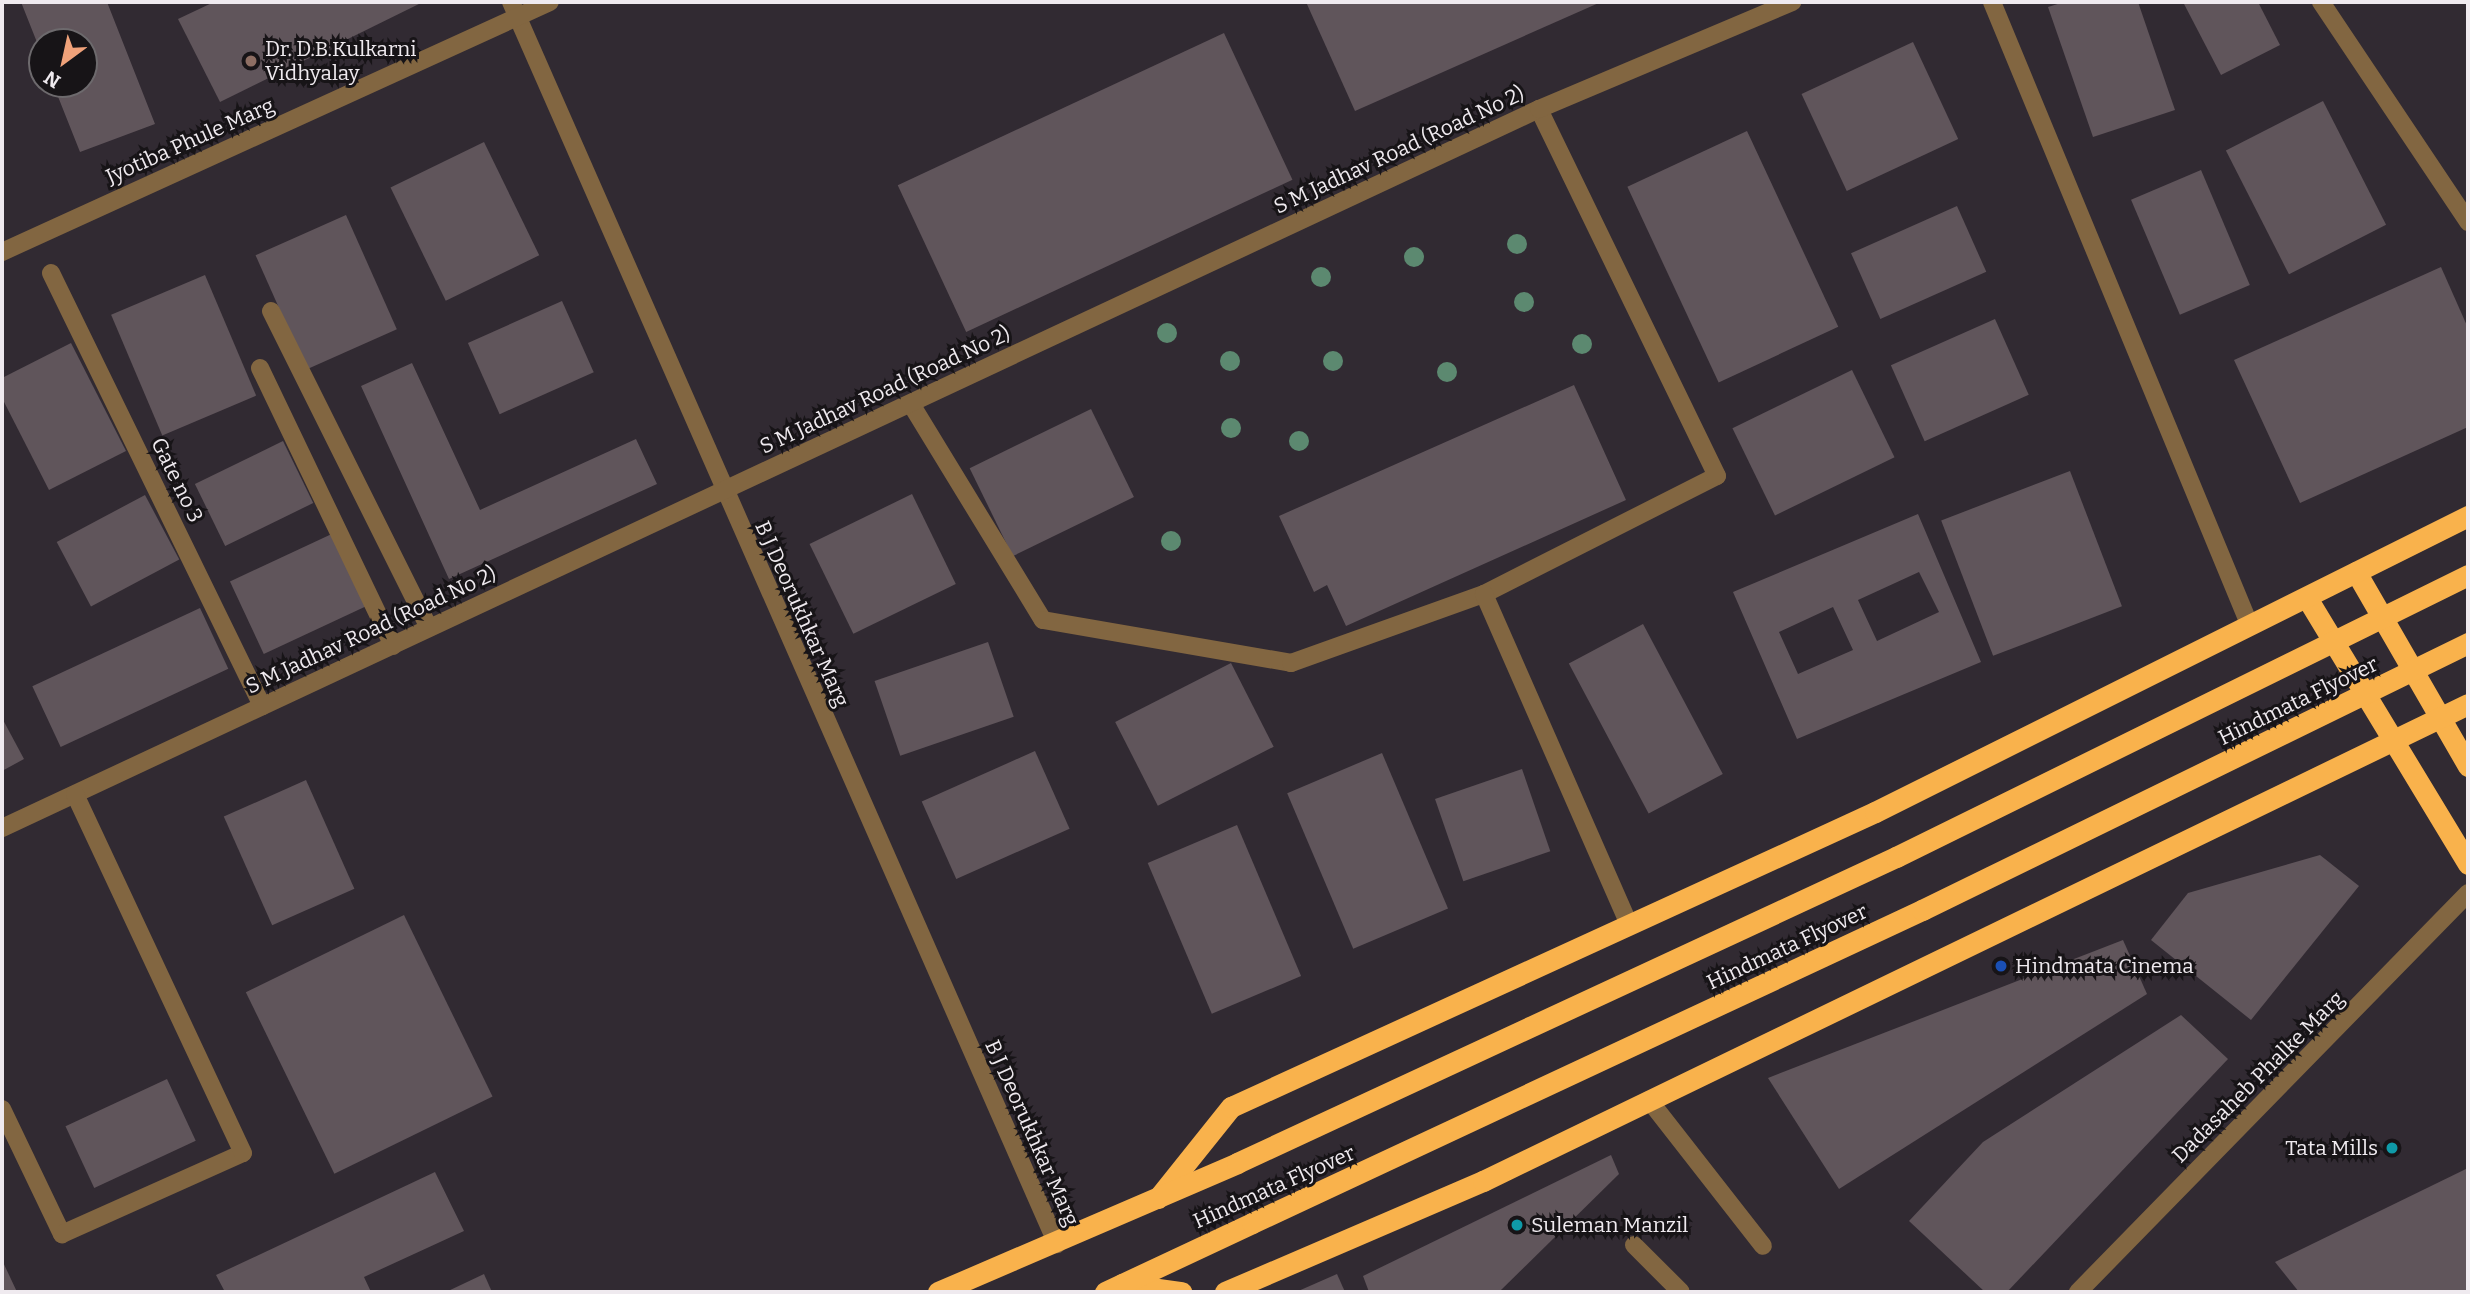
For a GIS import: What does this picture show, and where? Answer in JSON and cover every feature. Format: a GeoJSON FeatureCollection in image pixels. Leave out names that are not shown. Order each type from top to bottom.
{"type":"FeatureCollection","features":[{"type":"Feature","properties":{"kind":"highway"},"geometry":{"type":"LineString","coordinates":[[1157,1198],[1231,1107],[1629,925],[2250,626],[2468,516]]}},
{"type":"Feature","properties":{"kind":"highway"},"geometry":{"type":"LineString","coordinates":[[2356,572],[2468,766]]}},
{"type":"Feature","properties":{"kind":"highway","name":"Hindmata Flyover"},"geometry":{"type":"LineString","coordinates":[[939,1292],[1057,1244],[1237,1163],[1896,857],[2468,575]]}},
{"type":"Feature","properties":{"kind":"highway"},"geometry":{"type":"LineString","coordinates":[[2306,598],[2387,738],[2468,864]]}},
{"type":"Feature","properties":{"kind":"highway","name":"Hindmata Flyover"},"geometry":{"type":"LineString","coordinates":[[1114,1288],[1910,916],[2468,643]]}},
{"type":"Feature","properties":{"kind":"highway"},"geometry":{"type":"LineString","coordinates":[[1225,1292],[1483,1181],[1947,961],[2387,738],[2468,704]]}},
{"type":"Feature","properties":{"kind":"highway"},"geometry":{"type":"LineString","coordinates":[[1114,1288],[1181,1292]]}},
{"type":"Feature","properties":{"kind":"street","name":"Jyotiba Phule Marg"},"geometry":{"type":"LineString","coordinates":[[2,252],[515,9],[550,2]]}},
{"type":"Feature","properties":{"kind":"street","name":"S M Jadhav Road (Road No 2)"},"geometry":{"type":"LineString","coordinates":[[2,828],[1539,110],[1792,2]]}},
{"type":"Feature","properties":{"kind":"street"},"geometry":{"type":"LineString","coordinates":[[1992,2],[2250,626]]}},
{"type":"Feature","properties":{"kind":"street"},"geometry":{"type":"LineString","coordinates":[[2321,2],[2468,222]]}},
{"type":"Feature","properties":{"kind":"street","name":"B J Deorukhkar Marg"},"geometry":{"type":"LineString","coordinates":[[515,9],[723,491],[1057,1244]]}},
{"type":"Feature","properties":{"kind":"street"},"geometry":{"type":"LineString","coordinates":[[911,404],[1043,620],[1291,663],[1484,594],[1717,476],[1539,110]]}},
{"type":"Feature","properties":{"kind":"street","name":"Gate no 3"},"geometry":{"type":"LineString","coordinates":[[51,273],[262,706]]}},
{"type":"Feature","properties":{"kind":"street"},"geometry":{"type":"LineString","coordinates":[[271,311],[429,628]]}},
{"type":"Feature","properties":{"kind":"street"},"geometry":{"type":"LineString","coordinates":[[260,368],[393,646]]}},
{"type":"Feature","properties":{"kind":"street"},"geometry":{"type":"LineString","coordinates":[[1484,594],[1629,925]]}},
{"type":"Feature","properties":{"kind":"street"},"geometry":{"type":"LineString","coordinates":[[2,1109],[62,1234],[243,1153],[75,794]]}},
{"type":"Feature","properties":{"kind":"street","name":"Dadasaheb Phalke Marg"},"geometry":{"type":"LineString","coordinates":[[2078,1292],[2468,893]]}},
{"type":"Feature","properties":{"kind":"street"},"geometry":{"type":"LineString","coordinates":[[1649,1100],[1763,1245]]}},
{"type":"Feature","properties":{"kind":"street"},"geometry":{"type":"LineString","coordinates":[[1634,1245],[1681,1292]]}},
{"type":"Feature","properties":{"kind":"building"},"geometry":{"type":"Polygon","coordinates":[[[21,2],[107,2],[155,124],[80,152],[59,98],[98,98],[98,28],[31,28],[21,2]]]}},
{"type":"Feature","properties":{"kind":"building","name":"Dr. D.B.Kulkarni Vidhyalay"},"geometry":{"type":"Polygon","coordinates":[[[214,2],[423,2],[220,102],[178,19],[214,2]]]}},
{"type":"Feature","properties":{"kind":"building"},"geometry":{"type":"Polygon","coordinates":[[[1306,2],[1601,2],[1355,111],[1306,2]]]}},
{"type":"Feature","properties":{"kind":"building"},"geometry":{"type":"Polygon","coordinates":[[[2064,2],[2138,2],[2175,110],[2093,137],[2048,7],[2064,2]]]}},
{"type":"Feature","properties":{"kind":"building"},"geometry":{"type":"Polygon","coordinates":[[[2183,2],[2258,2],[2280,45],[2221,75],[2183,2]]]}},
{"type":"Feature","properties":{"kind":"building"},"geometry":{"type":"Polygon","coordinates":[[[1224,33],[1292,180],[966,332],[898,185],[1224,33]]]}},
{"type":"Feature","properties":{"kind":"building"},"geometry":{"type":"Polygon","coordinates":[[[1913,42],[1958,139],[1847,191],[1802,94],[1913,42]]]}},
{"type":"Feature","properties":{"kind":"building"},"geometry":{"type":"Polygon","coordinates":[[[2323,101],[2386,225],[2289,274],[2226,150],[2323,101]]]}},
{"type":"Feature","properties":{"kind":"building"},"geometry":{"type":"Polygon","coordinates":[[[1747,131],[1838,327],[1719,383],[1627,187],[1747,131]]]}},
{"type":"Feature","properties":{"kind":"building"},"geometry":{"type":"Polygon","coordinates":[[[484,142],[539,255],[446,301],[391,188],[484,142]]]}},
{"type":"Feature","properties":{"kind":"building"},"geometry":{"type":"Polygon","coordinates":[[[2201,170],[2250,285],[2180,315],[2131,200],[2201,170]]]}},
{"type":"Feature","properties":{"kind":"building"},"geometry":{"type":"Polygon","coordinates":[[[1957,206],[1986,272],[1880,319],[1851,253],[1957,206]]]}},
{"type":"Feature","properties":{"kind":"building"},"geometry":{"type":"Polygon","coordinates":[[[346,215],[397,329],[306,369],[256,255],[346,215]]]}},
{"type":"Feature","properties":{"kind":"building"},"geometry":{"type":"Polygon","coordinates":[[[2441,267],[2468,328],[2468,427],[2300,503],[2234,360],[2441,267]]]}},
{"type":"Feature","properties":{"kind":"building"},"geometry":{"type":"Polygon","coordinates":[[[205,275],[256,396],[162,435],[111,315],[205,275]]]}},
{"type":"Feature","properties":{"kind":"building"},"geometry":{"type":"Polygon","coordinates":[[[562,301],[594,372],[500,414],[468,343],[562,301]]]}},
{"type":"Feature","properties":{"kind":"building"},"geometry":{"type":"Polygon","coordinates":[[[1995,319],[2029,395],[1925,441],[1891,365],[1995,319]]]}},
{"type":"Feature","properties":{"kind":"building"},"geometry":{"type":"Polygon","coordinates":[[[71,343],[126,451],[49,490],[2,398],[2,378],[71,343]]]}},
{"type":"Feature","properties":{"kind":"building"},"geometry":{"type":"Polygon","coordinates":[[[412,363],[480,510],[636,439],[657,484],[449,579],[361,386],[412,363]]]}},
{"type":"Feature","properties":{"kind":"building"},"geometry":{"type":"Polygon","coordinates":[[[1852,370],[1895,457],[1775,515],[1732,428],[1852,370]]]}},
{"type":"Feature","properties":{"kind":"building"},"geometry":{"type":"Polygon","coordinates":[[[1574,385],[1626,500],[1346,626],[1327,585],[1314,592],[1279,516],[1574,385]]]}},
{"type":"Feature","properties":{"kind":"building"},"geometry":{"type":"Polygon","coordinates":[[[1091,409],[1134,497],[1013,556],[970,468],[1091,409]]]}},
{"type":"Feature","properties":{"kind":"building"},"geometry":{"type":"Polygon","coordinates":[[[283,441],[313,503],[225,546],[195,484],[283,441]]]}},
{"type":"Feature","properties":{"kind":"building"},"geometry":{"type":"Polygon","coordinates":[[[2070,471],[2122,606],[1993,656],[1941,520],[2070,471]]]}},
{"type":"Feature","properties":{"kind":"building"},"geometry":{"type":"Polygon","coordinates":[[[912,494],[956,584],[853,634],[810,544],[912,494]]]}},
{"type":"Feature","properties":{"kind":"building"},"geometry":{"type":"Polygon","coordinates":[[[145,495],[179,559],[91,606],[57,542],[145,495]]]}},
{"type":"Feature","properties":{"kind":"building"},"geometry":{"type":"Polygon","coordinates":[[[1918,514],[1981,662],[1797,739],[1733,592],[1918,514]],[[1919,572],[1858,600],[1877,641],[1939,612],[1919,572]],[[1833,607],[1779,632],[1798,674],[1853,650],[1833,607]]]}},
{"type":"Feature","properties":{"kind":"building"},"geometry":{"type":"Polygon","coordinates":[[[336,532],[370,605],[264,654],[230,581],[336,532]]]}},
{"type":"Feature","properties":{"kind":"building"},"geometry":{"type":"Polygon","coordinates":[[[200,608],[228,669],[61,747],[32,686],[200,608]]]}},
{"type":"Feature","properties":{"kind":"building"},"geometry":{"type":"Polygon","coordinates":[[[1643,624],[1723,774],[1649,814],[1569,663],[1643,624]]]}},
{"type":"Feature","properties":{"kind":"building"},"geometry":{"type":"Polygon","coordinates":[[[988,642],[1014,717],[900,756],[875,681],[988,642]]]}},
{"type":"Feature","properties":{"kind":"building"},"geometry":{"type":"Polygon","coordinates":[[[1231,663],[1274,747],[1158,806],[1115,722],[1231,663]]]}},
{"type":"Feature","properties":{"kind":"building"},"geometry":{"type":"Polygon","coordinates":[[[2,718],[24,759],[2,771],[2,718]]]}},
{"type":"Feature","properties":{"kind":"building"},"geometry":{"type":"Polygon","coordinates":[[[1035,751],[1070,829],[956,879],[922,801],[1035,751]]]}},
{"type":"Feature","properties":{"kind":"building"},"geometry":{"type":"Polygon","coordinates":[[[1382,753],[1448,909],[1353,949],[1287,793],[1382,753]]]}},
{"type":"Feature","properties":{"kind":"building"},"geometry":{"type":"Polygon","coordinates":[[[1522,769],[1550,851],[1463,881],[1435,799],[1522,769]]]}},
{"type":"Feature","properties":{"kind":"building"},"geometry":{"type":"Polygon","coordinates":[[[306,780],[354,889],[272,925],[224,817],[306,780]]]}},
{"type":"Feature","properties":{"kind":"building"},"geometry":{"type":"Polygon","coordinates":[[[1237,825],[1301,976],[1212,1014],[1148,863],[1237,825]]]}},
{"type":"Feature","properties":{"kind":"building"},"geometry":{"type":"Polygon","coordinates":[[[2320,855],[2359,886],[2251,1020],[2151,940],[2188,893],[2320,855]]]}},
{"type":"Feature","properties":{"kind":"building"},"geometry":{"type":"Polygon","coordinates":[[[404,915],[493,1097],[334,1174],[246,992],[404,915]]]}},
{"type":"Feature","properties":{"kind":"building"},"geometry":{"type":"Polygon","coordinates":[[[2123,940],[2147,994],[1839,1189],[1768,1078],[2123,940]]]}},
{"type":"Feature","properties":{"kind":"building"},"geometry":{"type":"Polygon","coordinates":[[[2181,1015],[2228,1059],[2007,1292],[1985,1292],[1909,1221],[1983,1142],[2181,1015]]]}},
{"type":"Feature","properties":{"kind":"building"},"geometry":{"type":"Polygon","coordinates":[[[167,1079],[196,1141],[94,1188],[65,1126],[167,1079]]]}},
{"type":"Feature","properties":{"kind":"building","name":"Suleman Manzil"},"geometry":{"type":"Polygon","coordinates":[[[1611,1155],[1619,1174],[1499,1292],[1369,1292],[1363,1276],[1611,1155]]]}},
{"type":"Feature","properties":{"kind":"building"},"geometry":{"type":"Polygon","coordinates":[[[2468,1168],[2468,1292],[2299,1292],[2275,1262],[2468,1168]]]}},
{"type":"Feature","properties":{"kind":"building"},"geometry":{"type":"Polygon","coordinates":[[[435,1172],[464,1231],[364,1277],[371,1292],[225,1292],[216,1275],[435,1172]]]}},
{"type":"Feature","properties":{"kind":"building"},"geometry":{"type":"Polygon","coordinates":[[[2,1260],[17,1292],[2,1292],[2,1260]]]}},
{"type":"Feature","properties":{"kind":"building"},"geometry":{"type":"Polygon","coordinates":[[[484,1274],[492,1292],[446,1292],[484,1274]]]}},
{"type":"Feature","properties":{"kind":"building"},"geometry":{"type":"Polygon","coordinates":[[[1337,1274],[1345,1292],[1296,1292],[1337,1274]]]}},
{"type":"Feature","properties":{"kind":"place","name":"Dr. D.B.Kulkarni Vidhyalay"},"geometry":{"type":"Point","coordinates":[251,61]}},
{"type":"Feature","properties":{"kind":"place","name":"Hindmata Cinema"},"geometry":{"type":"Point","coordinates":[2001,966]}},
{"type":"Feature","properties":{"kind":"place","name":"Tata Mills"},"geometry":{"type":"Point","coordinates":[2392,1148]}},
{"type":"Feature","properties":{"kind":"place","name":"Suleman Manzil"},"geometry":{"type":"Point","coordinates":[1517,1225]}}]}
